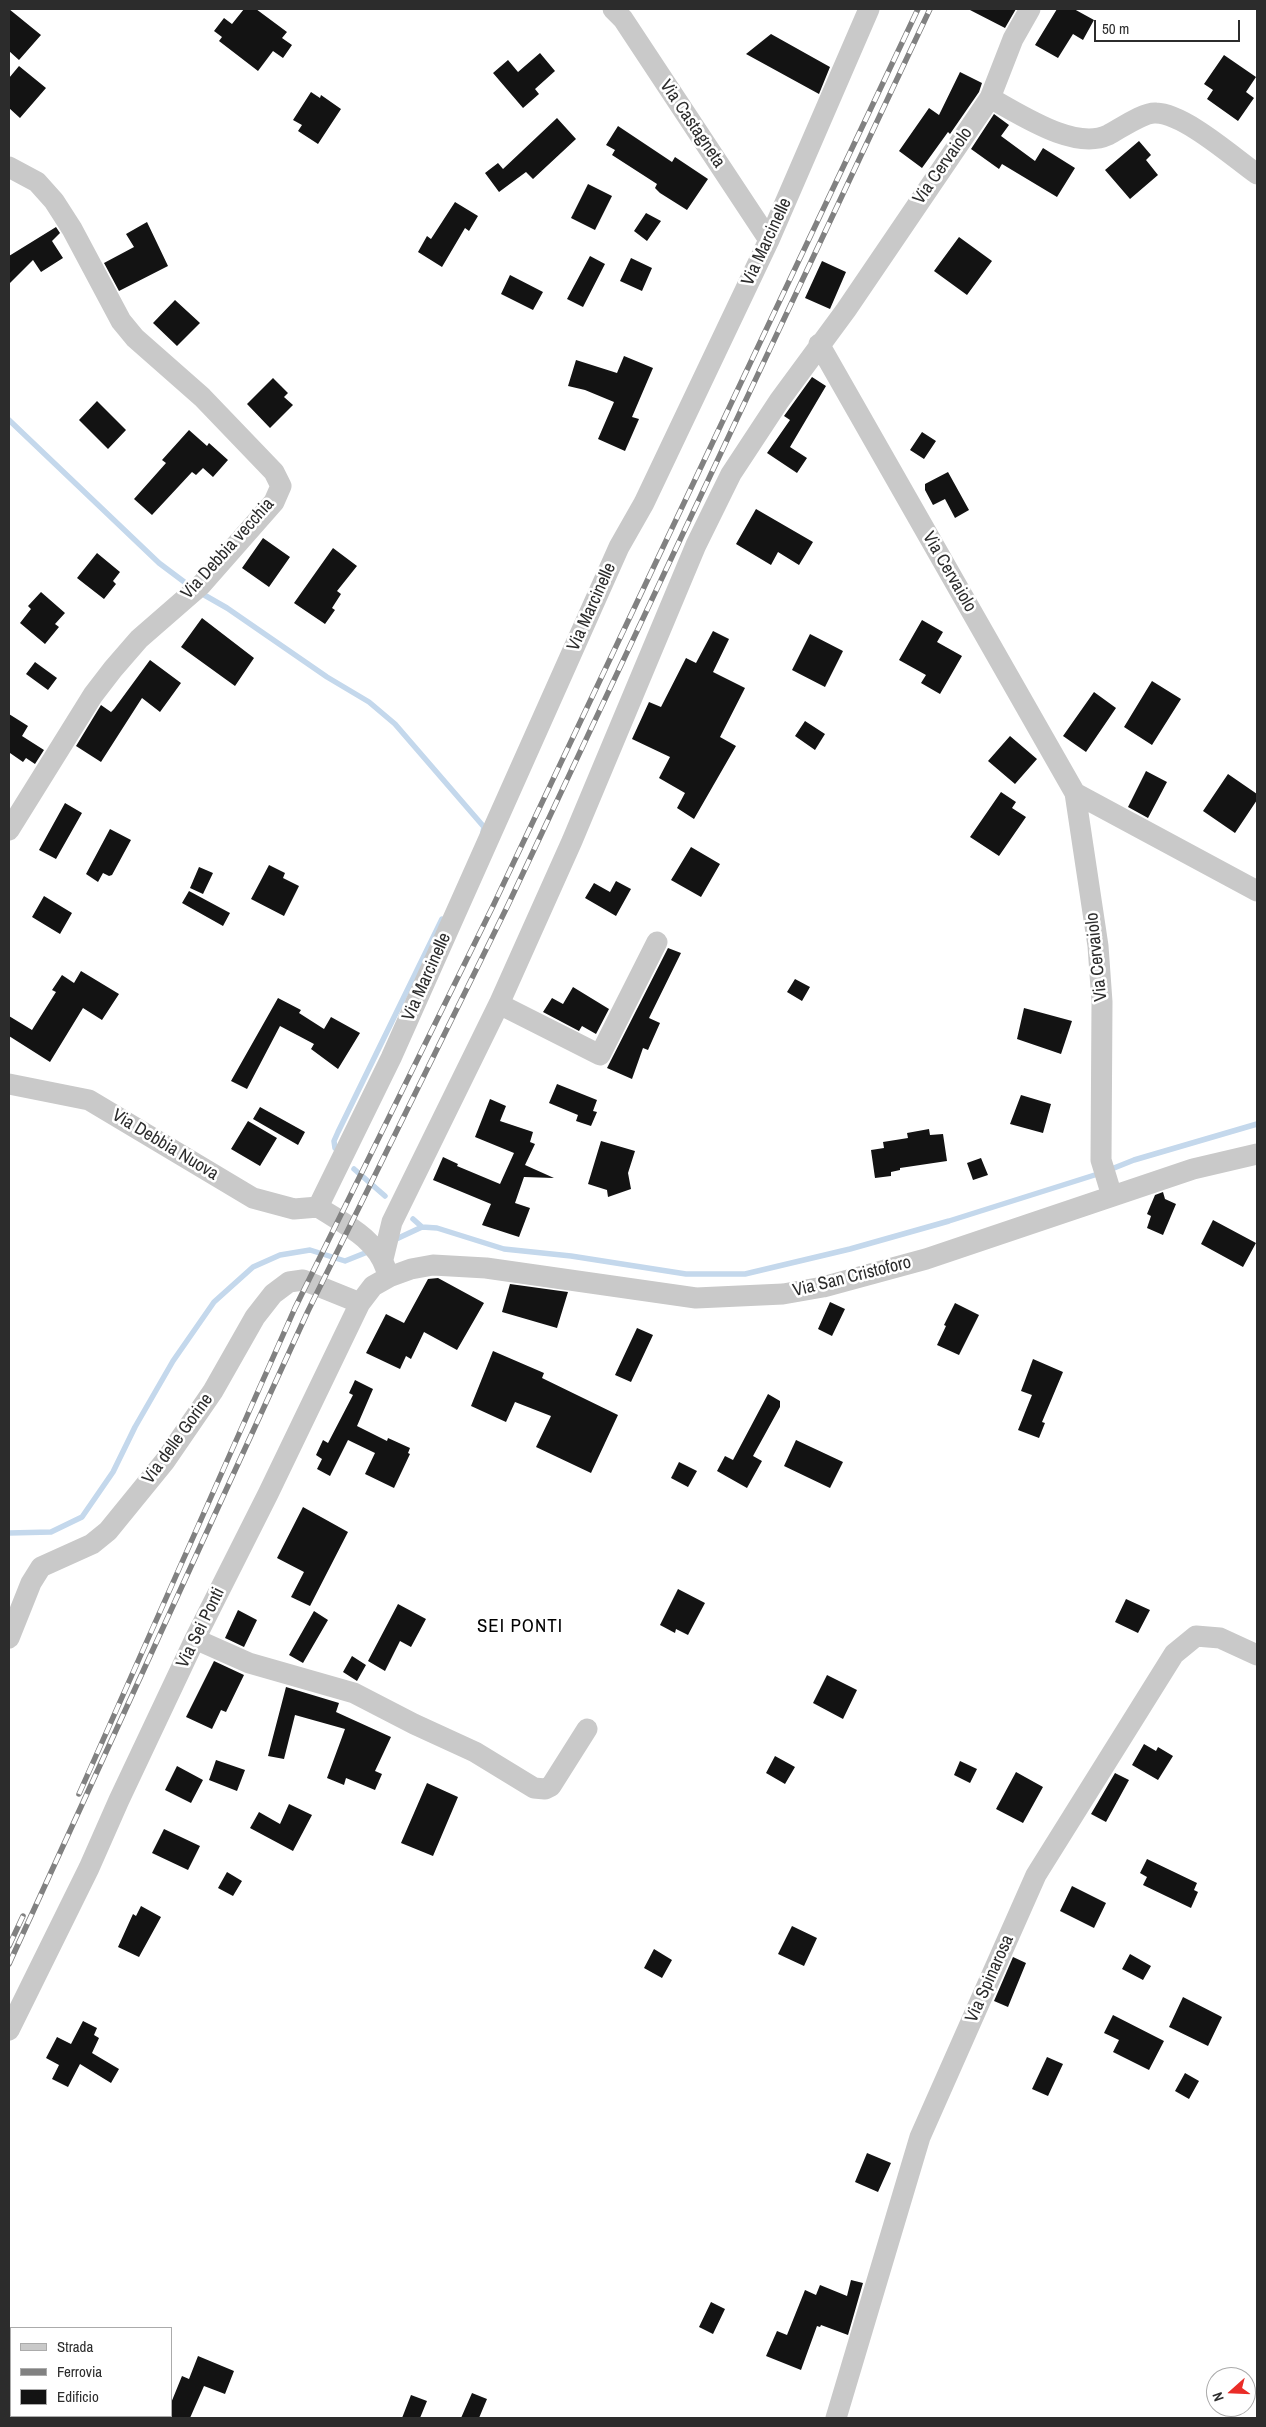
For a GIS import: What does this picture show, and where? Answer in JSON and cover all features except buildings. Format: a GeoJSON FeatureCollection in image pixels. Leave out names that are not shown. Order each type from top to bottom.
{"type":"FeatureCollection","features":[{"type":"Feature","properties":{"kind":"street","name":"Via Castagneta"},"geometry":{"type":"LineString","coordinates":[[613,9],[623,20],[769,240]]}},
{"type":"Feature","properties":{"kind":"street","name":"Via Marcinelle"},"geometry":{"type":"LineString","coordinates":[[318,1207],[391,1058],[619,547],[644,503],[769,240],[868,9]]}},
{"type":"Feature","properties":{"kind":"street","name":"Via Cervaiolo"},"geometry":{"type":"LineString","coordinates":[[1030,9],[1013,39],[990,98],[846,310],[818,344],[1074,793],[1098,946],[1102,1002],[1101,1160],[1111,1191]]}},
{"type":"Feature","properties":{"kind":"street"},"geometry":{"type":"LineString","coordinates":[[990,98],[1029,119],[1070,137],[1085,139],[1105,136],[1155,113],[1180,118],[1257,174]]}},
{"type":"Feature","properties":{"kind":"street","name":"Via Debbia vecchia"},"geometry":{"type":"LineString","coordinates":[[9,167],[37,182],[54,201],[72,229],[121,321],[136,338],[202,397],[274,472],[281,486],[274,502],[196,589],[139,639],[113,669],[94,695],[9,830]]}},
{"type":"Feature","properties":{"kind":"street"},"geometry":{"type":"LineString","coordinates":[[386,1268],[392,1222],[500,1004],[572,841],[696,545],[731,474],[818,344]]}},
{"type":"Feature","properties":{"kind":"street"},"geometry":{"type":"LineString","coordinates":[[1074,793],[1257,891]]}},
{"type":"Feature","properties":{"kind":"street"},"geometry":{"type":"LineString","coordinates":[[500,1004],[600,1055],[657,942]]}},
{"type":"Feature","properties":{"kind":"street","name":"Via Debbia Nuova"},"geometry":{"type":"LineString","coordinates":[[9,1084],[89,1100],[253,1198],[294,1209],[318,1207]]}},
{"type":"Feature","properties":{"kind":"street","name":"Via San Cristoforo"},"geometry":{"type":"LineString","coordinates":[[432,1265],[486,1268],[605,1287],[696,1298],[783,1294],[823,1287],[926,1259],[1111,1191],[1257,1154]]}},
{"type":"Feature","properties":{"kind":"street"},"geometry":{"type":"LineString","coordinates":[[318,1207],[362,1235],[386,1268]]}},
{"type":"Feature","properties":{"kind":"street","name":"Via Sei Ponti"},"geometry":{"type":"LineString","coordinates":[[9,2030],[90,1868],[119,1800],[195,1638],[268,1494],[360,1303],[386,1268],[411,1269],[432,1265]]}},
{"type":"Feature","properties":{"kind":"street","name":"Via delle Gorine"},"geometry":{"type":"LineString","coordinates":[[9,1638],[31,1583],[42,1567],[92,1544],[108,1531],[175,1446],[213,1391],[255,1317],[273,1294],[289,1282],[303,1280],[360,1303]]}},
{"type":"Feature","properties":{"kind":"street","name":"Via Spinarosa"},"geometry":{"type":"LineString","coordinates":[[836,2418],[920,2137],[1036,1875],[1174,1654],[1196,1636],[1220,1638],[1257,1655]]}},
{"type":"Feature","properties":{"kind":"street"},"geometry":{"type":"LineString","coordinates":[[195,1638],[249,1663],[354,1693],[474,1752],[534,1788],[545,1789],[551,1786],[587,1730]]}},
{"type":"Feature","properties":{"kind":"waterway"},"geometry":{"type":"LineString","coordinates":[[9,420],[159,563],[191,587]]}},
{"type":"Feature","properties":{"kind":"waterway"},"geometry":{"type":"LineString","coordinates":[[199,592],[227,608],[327,677],[369,702],[395,724],[484,827],[483,832]]}},
{"type":"Feature","properties":{"kind":"waterway"},"geometry":{"type":"LineString","coordinates":[[335,1148],[334,1141],[338,1132],[442,919]]}},
{"type":"Feature","properties":{"kind":"waterway"},"geometry":{"type":"LineString","coordinates":[[1109,1170],[1134,1160],[1257,1124]]}},
{"type":"Feature","properties":{"kind":"waterway"},"geometry":{"type":"LineString","coordinates":[[354,1169],[385,1196]]}},
{"type":"Feature","properties":{"kind":"waterway"},"geometry":{"type":"LineString","coordinates":[[392,1241],[422,1227],[437,1228],[504,1249],[571,1256],[686,1274],[745,1274],[850,1249],[949,1221],[1101,1173]]}},
{"type":"Feature","properties":{"kind":"waterway"},"geometry":{"type":"LineString","coordinates":[[413,1219],[422,1227]]}},
{"type":"Feature","properties":{"kind":"waterway"},"geometry":{"type":"LineString","coordinates":[[9,1533],[51,1532],[82,1517],[113,1472],[135,1427],[173,1361],[214,1302],[253,1267],[280,1255],[310,1250],[345,1261],[370,1251]]}},
{"type":"Feature","properties":{"kind":"railway"},"geometry":{"type":"LineString","coordinates":[[79,1794],[295,1308],[493,906],[918,9]]}},
{"type":"Feature","properties":{"kind":"railway"},"geometry":{"type":"LineString","coordinates":[[9,1964],[308,1311],[508,905],[930,9]]}},
{"type":"Feature","properties":{"kind":"railway"},"geometry":{"type":"LineString","coordinates":[[9,1946],[23,1916]]}},
{"type":"Feature","properties":{"kind":"district","name":"SEI PONTI"},"geometry":{"type":"Point","coordinates":[520,1627]}}]}
